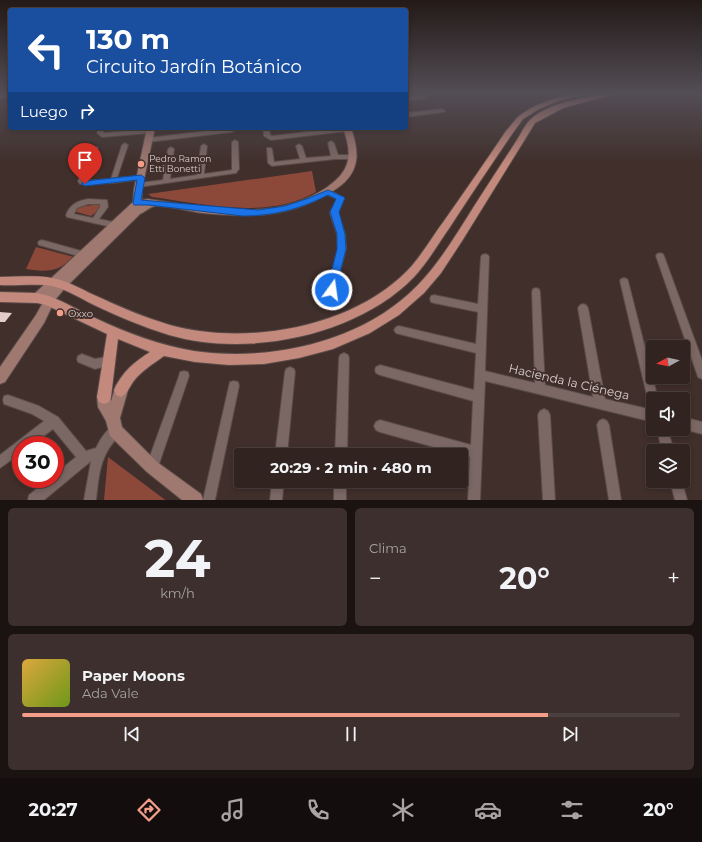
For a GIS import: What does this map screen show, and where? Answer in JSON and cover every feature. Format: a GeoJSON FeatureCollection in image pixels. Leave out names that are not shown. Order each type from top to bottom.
{"type":"FeatureCollection","features":[{"type":"Feature","properties":{"kind":"main road"},"geometry":{"type":"LineString","coordinates":[[0,297],[37,298],[49,301],[113,332],[163,350],[202,357],[225,359],[262,358],[309,351],[339,341],[370,327],[406,303],[436,272],[532,122],[539,117]]}},
{"type":"Feature","properties":{"kind":"main road"},"geometry":{"type":"LineString","coordinates":[[521,118],[519,129],[526,133]]}},
{"type":"Feature","properties":{"kind":"main road"},"geometry":{"type":"LineString","coordinates":[[0,281],[56,284],[161,327],[187,334],[243,338],[274,335],[308,329],[365,308],[387,294],[406,278],[434,242],[509,133],[521,118]]}},
{"type":"Feature","properties":{"kind":"main road"},"geometry":{"type":"LineString","coordinates":[[104,397],[113,332]]}},
{"type":"Feature","properties":{"kind":"main road"},"geometry":{"type":"LineString","coordinates":[[121,390],[126,379],[134,370],[163,350]]}},
{"type":"Feature","properties":{"kind":"street"},"geometry":{"type":"LineString","coordinates":[[101,130],[100,135],[150,130],[140,181],[137,208]]}},
{"type":"Feature","properties":{"kind":"street"},"geometry":{"type":"LineString","coordinates":[[171,137],[173,130]]}},
{"type":"Feature","properties":{"kind":"street"},"geometry":{"type":"LineString","coordinates":[[148,140],[220,130]]}},
{"type":"Feature","properties":{"kind":"street"},"geometry":{"type":"LineString","coordinates":[[266,130],[266,134],[269,138],[327,130]]}},
{"type":"Feature","properties":{"kind":"street"},"geometry":{"type":"LineString","coordinates":[[37,298],[56,284],[137,208],[154,203],[226,212],[271,212],[300,205],[328,192],[346,175],[353,163],[354,157],[352,141],[349,130]]}},
{"type":"Feature","properties":{"kind":"street"},"geometry":{"type":"LineString","coordinates":[[95,148],[81,181],[82,183],[113,180],[166,180],[235,171],[235,142]]}},
{"type":"Feature","properties":{"kind":"street"},"geometry":{"type":"LineString","coordinates":[[330,143],[336,156]]}},
{"type":"Feature","properties":{"kind":"street"},"geometry":{"type":"LineString","coordinates":[[113,180],[125,145]]}},
{"type":"Feature","properties":{"kind":"street"},"geometry":{"type":"LineString","coordinates":[[200,176],[204,146]]}},
{"type":"Feature","properties":{"kind":"street"},"geometry":{"type":"LineString","coordinates":[[299,146],[303,160]]}},
{"type":"Feature","properties":{"kind":"street"},"geometry":{"type":"LineString","coordinates":[[166,180],[171,149]]}},
{"type":"Feature","properties":{"kind":"street"},"geometry":{"type":"LineString","coordinates":[[269,149],[272,164],[336,156],[354,157]]}},
{"type":"Feature","properties":{"kind":"street"},"geometry":{"type":"LineString","coordinates":[[328,192],[341,198],[334,212],[341,234],[342,249],[332,290]]}},
{"type":"Feature","properties":{"kind":"street"},"geometry":{"type":"LineString","coordinates":[[95,220],[118,225]]}},
{"type":"Feature","properties":{"kind":"street"},"geometry":{"type":"LineString","coordinates":[[42,243],[87,255]]}},
{"type":"Feature","properties":{"kind":"street"},"geometry":{"type":"LineString","coordinates":[[660,256],[702,374]]}},
{"type":"Feature","properties":{"kind":"street"},"geometry":{"type":"LineString","coordinates":[[474,500],[485,257]]}},
{"type":"Feature","properties":{"kind":"street"},"geometry":{"type":"LineString","coordinates":[[624,281],[651,392]]}},
{"type":"Feature","properties":{"kind":"street"},"geometry":{"type":"LineString","coordinates":[[0,378],[40,319],[56,284]]}},
{"type":"Feature","properties":{"kind":"street"},"geometry":{"type":"LineString","coordinates":[[536,292],[540,388]]}},
{"type":"Feature","properties":{"kind":"street"},"geometry":{"type":"LineString","coordinates":[[434,299],[483,309]]}},
{"type":"Feature","properties":{"kind":"street"},"geometry":{"type":"LineString","coordinates":[[583,308],[600,403]]}},
{"type":"Feature","properties":{"kind":"street"},"geometry":{"type":"LineString","coordinates":[[399,330],[481,350]]}},
{"type":"Feature","properties":{"kind":"street"},"geometry":{"type":"LineString","coordinates":[[82,358],[95,364],[110,361]]}},
{"type":"Feature","properties":{"kind":"street"},"geometry":{"type":"LineString","coordinates":[[341,448],[344,358]]}},
{"type":"Feature","properties":{"kind":"street"},"geometry":{"type":"LineString","coordinates":[[380,370],[478,397]]}},
{"type":"Feature","properties":{"kind":"street"},"geometry":{"type":"LineString","coordinates":[[282,448],[290,372]]}},
{"type":"Feature","properties":{"kind":"street","name":"Hacienda la Ciénega"},"geometry":{"type":"LineString","coordinates":[[480,375],[646,414]]}},
{"type":"Feature","properties":{"kind":"street"},"geometry":{"type":"LineString","coordinates":[[152,467],[184,376]]}},
{"type":"Feature","properties":{"kind":"street"},"geometry":{"type":"LineString","coordinates":[[209,500],[234,386]]}},
{"type":"Feature","properties":{"kind":"street"},"geometry":{"type":"LineString","coordinates":[[90,500],[99,454],[114,425],[121,390]]}},
{"type":"Feature","properties":{"kind":"street"},"geometry":{"type":"LineString","coordinates":[[104,397],[105,407],[114,425],[152,467],[195,500]]}},
{"type":"Feature","properties":{"kind":"street"},"geometry":{"type":"LineString","coordinates":[[8,400],[35,410],[54,421],[84,458]]}},
{"type":"Feature","properties":{"kind":"street"},"geometry":{"type":"LineString","coordinates":[[544,415],[549,500]]}},
{"type":"Feature","properties":{"kind":"street"},"geometry":{"type":"LineString","coordinates":[[35,436],[54,421]]}},
{"type":"Feature","properties":{"kind":"street"},"geometry":{"type":"LineString","coordinates":[[603,425],[615,500]]}},
{"type":"Feature","properties":{"kind":"street"},"geometry":{"type":"LineString","coordinates":[[690,425],[702,428]]}},
{"type":"Feature","properties":{"kind":"street"},"geometry":{"type":"LineString","coordinates":[[380,426],[477,453]]}},
{"type":"Feature","properties":{"kind":"street"},"geometry":{"type":"LineString","coordinates":[[665,438],[666,444]]}},
{"type":"Feature","properties":{"kind":"street"},"geometry":{"type":"LineString","coordinates":[[0,462],[12,453]]}},
{"type":"Feature","properties":{"kind":"street"},"geometry":{"type":"LineString","coordinates":[[34,500],[84,458],[90,455],[99,454]]}},
{"type":"Feature","properties":{"kind":"street"},"geometry":{"type":"LineString","coordinates":[[276,500],[277,488]]}},
{"type":"Feature","properties":{"kind":"street"},"geometry":{"type":"LineString","coordinates":[[340,488],[340,500]]}},
{"type":"Feature","properties":{"kind":"street"},"geometry":{"type":"LineString","coordinates":[[678,488],[681,500]]}},
{"type":"Feature","properties":{"kind":"shaded area"},"geometry":{"type":"Polygon","coordinates":[[[312,171],[316,192],[297,201],[277,206],[236,208],[214,206],[152,197],[148,194],[312,171]]]}},
{"type":"Feature","properties":{"kind":"shaded area"},"geometry":{"type":"Polygon","coordinates":[[[101,204],[99,210],[91,216],[73,211],[77,207],[101,204]]]}},
{"type":"Feature","properties":{"kind":"shaded area"},"geometry":{"type":"Polygon","coordinates":[[[36,247],[74,257],[57,269],[40,271],[26,269],[36,247]]]}},
{"type":"Feature","properties":{"kind":"shaded area"},"geometry":{"type":"Polygon","coordinates":[[[108,457],[164,499],[165,500],[104,500],[108,457]]]}},
{"type":"Feature","properties":{"kind":"building"},"geometry":{"type":"Polygon","coordinates":[[[0,312],[12,313],[5,322],[0,322],[0,312]]]}},
{"type":"Feature","properties":{"kind":"place","name":"Pedro Ramon Etti Bonetti"},"geometry":{"type":"Point","coordinates":[141,164]}},
{"type":"Feature","properties":{"kind":"place","name":"Oxxo"},"geometry":{"type":"Point","coordinates":[60,313]}},
{"type":"Feature","properties":{"kind":"route"},"geometry":{"type":"LineString","coordinates":[[85,184],[141,178],[137,194],[137,203],[148,202],[243,213],[271,212],[285,209],[300,205],[328,192],[341,198],[334,212],[341,234],[342,249],[332,290]]}}]}
